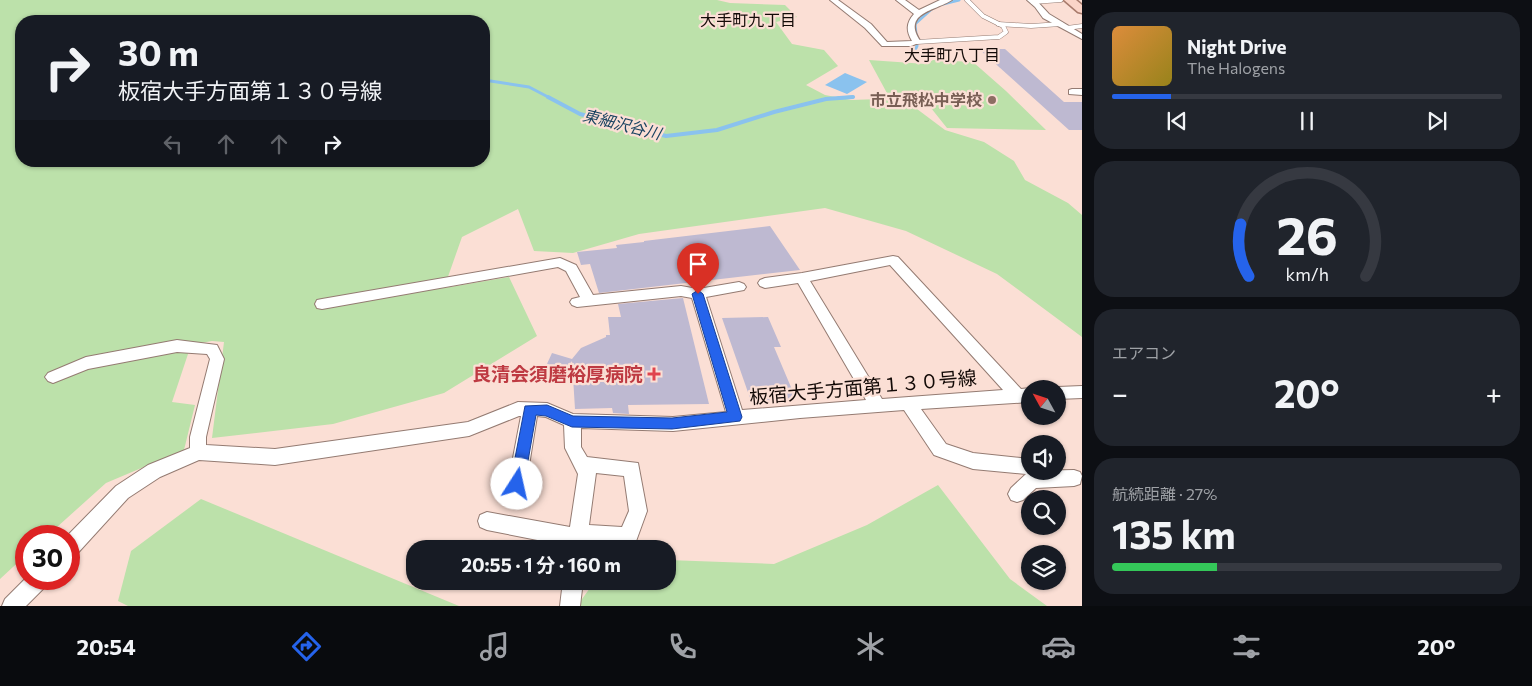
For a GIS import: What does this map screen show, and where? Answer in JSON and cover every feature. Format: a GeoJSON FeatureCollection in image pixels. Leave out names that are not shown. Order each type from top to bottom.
{"type":"FeatureCollection","features":[{"type":"Feature","properties":{"kind":"main road"},"geometry":{"type":"LineString","coordinates":[[1069,0],[1082,10]]}},
{"type":"Feature","properties":{"kind":"street"},"geometry":{"type":"LineString","coordinates":[[834,0],[868,26],[885,44],[921,42]]}},
{"type":"Feature","properties":{"kind":"street"},"geometry":{"type":"LineString","coordinates":[[900,0],[919,14]]}},
{"type":"Feature","properties":{"kind":"street"},"geometry":{"type":"LineString","coordinates":[[921,42],[911,32],[912,24],[919,14],[934,3],[948,0]]}},
{"type":"Feature","properties":{"kind":"street"},"geometry":{"type":"LineString","coordinates":[[1032,1],[1046,16],[1082,36]]}},
{"type":"Feature","properties":{"kind":"street"},"geometry":{"type":"LineString","coordinates":[[1072,92],[1082,92]]}},
{"type":"Feature","properties":{"kind":"street"},"geometry":{"type":"LineString","coordinates":[[765,283],[802,278],[893,260],[1021,392]]}},
{"type":"Feature","properties":{"kind":"street"},"geometry":{"type":"LineString","coordinates":[[322,304],[560,262],[570,268],[583,301],[681,291],[698,294],[739,287]]}},
{"type":"Feature","properties":{"kind":"street"},"geometry":{"type":"LineString","coordinates":[[802,278],[877,405]]}},
{"type":"Feature","properties":{"kind":"street"},"geometry":{"type":"LineString","coordinates":[[698,294],[736,417]]}},
{"type":"Feature","properties":{"kind":"street"},"geometry":{"type":"LineString","coordinates":[[53,378],[86,364],[177,346],[212,349],[216,360],[198,437],[198,452],[154,471],[122,492],[80,536]]}},
{"type":"Feature","properties":{"kind":"street"},"geometry":{"type":"LineString","coordinates":[[1066,393],[1082,392]]}},
{"type":"Feature","properties":{"kind":"street","name":"板宿大手方面第１３０号線"},"geometry":{"type":"LineString","coordinates":[[198,452],[275,457],[469,429],[518,409],[547,410],[572,422],[672,424],[877,405],[1021,395]]}},
{"type":"Feature","properties":{"kind":"street"},"geometry":{"type":"LineString","coordinates":[[908,403],[940,450],[973,461],[1021,466]]}},
{"type":"Feature","properties":{"kind":"street"},"geometry":{"type":"LineString","coordinates":[[517,484],[530,410]]}},
{"type":"Feature","properties":{"kind":"street"},"geometry":{"type":"LineString","coordinates":[[572,422],[573,448],[586,473],[578,540]]}},
{"type":"Feature","properties":{"kind":"street"},"geometry":{"type":"LineString","coordinates":[[580,540],[587,534],[628,537],[638,511],[632,469],[582,464]]}},
{"type":"Feature","properties":{"kind":"street"},"geometry":{"type":"LineString","coordinates":[[1066,475],[1078,479]]}},
{"type":"Feature","properties":{"kind":"street"},"geometry":{"type":"LineString","coordinates":[[1018,494],[1032,480],[1078,479]]}},
{"type":"Feature","properties":{"kind":"street"},"geometry":{"type":"LineString","coordinates":[[487,521],[568,537],[574,540]]}},
{"type":"Feature","properties":{"kind":"street"},"geometry":{"type":"LineString","coordinates":[[12,606],[29,590]]}},
{"type":"Feature","properties":{"kind":"street"},"geometry":{"type":"LineString","coordinates":[[570,606],[572,590]]}},
{"type":"Feature","properties":{"kind":"lane"},"geometry":{"type":"LineString","coordinates":[[921,42],[999,38],[1006,32],[1003,26],[983,16],[967,0]]}},
{"type":"Feature","properties":{"kind":"lane"},"geometry":{"type":"LineString","coordinates":[[1032,1],[1061,0]]}},
{"type":"Feature","properties":{"kind":"lane"},"geometry":{"type":"LineString","coordinates":[[998,24],[1082,26]]}},
{"type":"Feature","properties":{"kind":"green space"},"geometry":{"type":"Polygon","coordinates":[[[0,0],[717,0],[730,3],[785,5],[797,17],[776,22],[792,44],[824,50],[838,66],[806,85],[825,95],[851,100],[880,99],[913,106],[945,130],[984,142],[1014,161],[1025,180],[1068,203],[1082,215],[1082,337],[997,274],[906,231],[825,208],[639,234],[573,253],[534,251],[518,209],[462,237],[444,288],[509,277],[537,336],[444,393],[333,424],[212,438],[224,342],[212,341],[191,345],[172,402],[195,405],[184,450],[106,483],[59,525],[15,525],[15,565],[0,579],[0,0]]]}},
{"type":"Feature","properties":{"kind":"green space"},"geometry":{"type":"Polygon","coordinates":[[[869,60],[926,64],[933,60],[973,62],[1046,130],[947,128],[927,103],[888,95],[869,60]]]}},
{"type":"Feature","properties":{"kind":"green space"},"geometry":{"type":"Polygon","coordinates":[[[938,485],[1010,579],[1021,587],[1021,590],[1025,590],[1047,606],[577,606],[589,590],[676,590],[676,560],[774,564],[867,525],[938,485]]]}},
{"type":"Feature","properties":{"kind":"green space"},"geometry":{"type":"Polygon","coordinates":[[[201,499],[406,584],[406,590],[420,590],[459,606],[128,606],[118,601],[131,551],[201,499]]]}},
{"type":"Feature","properties":{"kind":"water"},"geometry":{"type":"Polygon","coordinates":[[[845,73],[867,82],[847,94],[825,85],[845,73]]]}},
{"type":"Feature","properties":{"kind":"building"},"geometry":{"type":"Polygon","coordinates":[[[979,49],[1005,49],[1064,102],[1082,102],[1082,130],[1069,130],[979,49]]]}},
{"type":"Feature","properties":{"kind":"building"},"geometry":{"type":"Polygon","coordinates":[[[770,226],[800,270],[599,293],[590,264],[581,265],[577,252],[617,248],[616,245],[644,241],[770,226]]]}},
{"type":"Feature","properties":{"kind":"building"},"geometry":{"type":"Polygon","coordinates":[[[683,298],[709,404],[628,405],[629,414],[613,413],[612,408],[575,409],[572,361],[557,384],[540,379],[552,353],[572,359],[581,348],[606,337],[606,335],[610,335],[608,317],[621,317],[618,304],[683,298]]]}},
{"type":"Feature","properties":{"kind":"building"},"geometry":{"type":"Polygon","coordinates":[[[768,317],[781,347],[774,347],[796,399],[751,401],[722,318],[768,317]]]}},
{"type":"Feature","properties":{"kind":"waterway","name":"東細沢谷川"},"geometry":{"type":"LineString","coordinates":[[943,4],[959,0]]}},
{"type":"Feature","properties":{"kind":"waterway","name":"東細沢谷川"},"geometry":{"type":"LineString","coordinates":[[912,57],[917,46],[915,24],[935,6]]}},
{"type":"Feature","properties":{"kind":"waterway","name":"東細沢谷川"},"geometry":{"type":"LineString","coordinates":[[490,81],[529,87],[550,98]]}},
{"type":"Feature","properties":{"kind":"waterway","name":"東細沢谷川"},"geometry":{"type":"LineString","coordinates":[[548,97],[580,114],[666,136],[717,130],[774,112],[826,99],[853,97],[838,98]]}},
{"type":"Feature","properties":{"kind":"place","name":"市立飛松中学校"},"geometry":{"type":"Point","coordinates":[992,100]}},
{"type":"Feature","properties":{"kind":"place","name":"良清会須磨裕厚病院"},"geometry":{"type":"Point","coordinates":[654,374]}},
{"type":"Feature","properties":{"kind":"district","name":"大手町九丁目"},"geometry":{"type":"Point","coordinates":[748,20]}},
{"type":"Feature","properties":{"kind":"district","name":"大手町八丁目"},"geometry":{"type":"Point","coordinates":[952,55]}},
{"type":"Feature","properties":{"kind":"route"},"geometry":{"type":"LineString","coordinates":[[517,484],[530,410],[547,410],[572,422],[672,424],[736,417],[698,294]]}}]}
